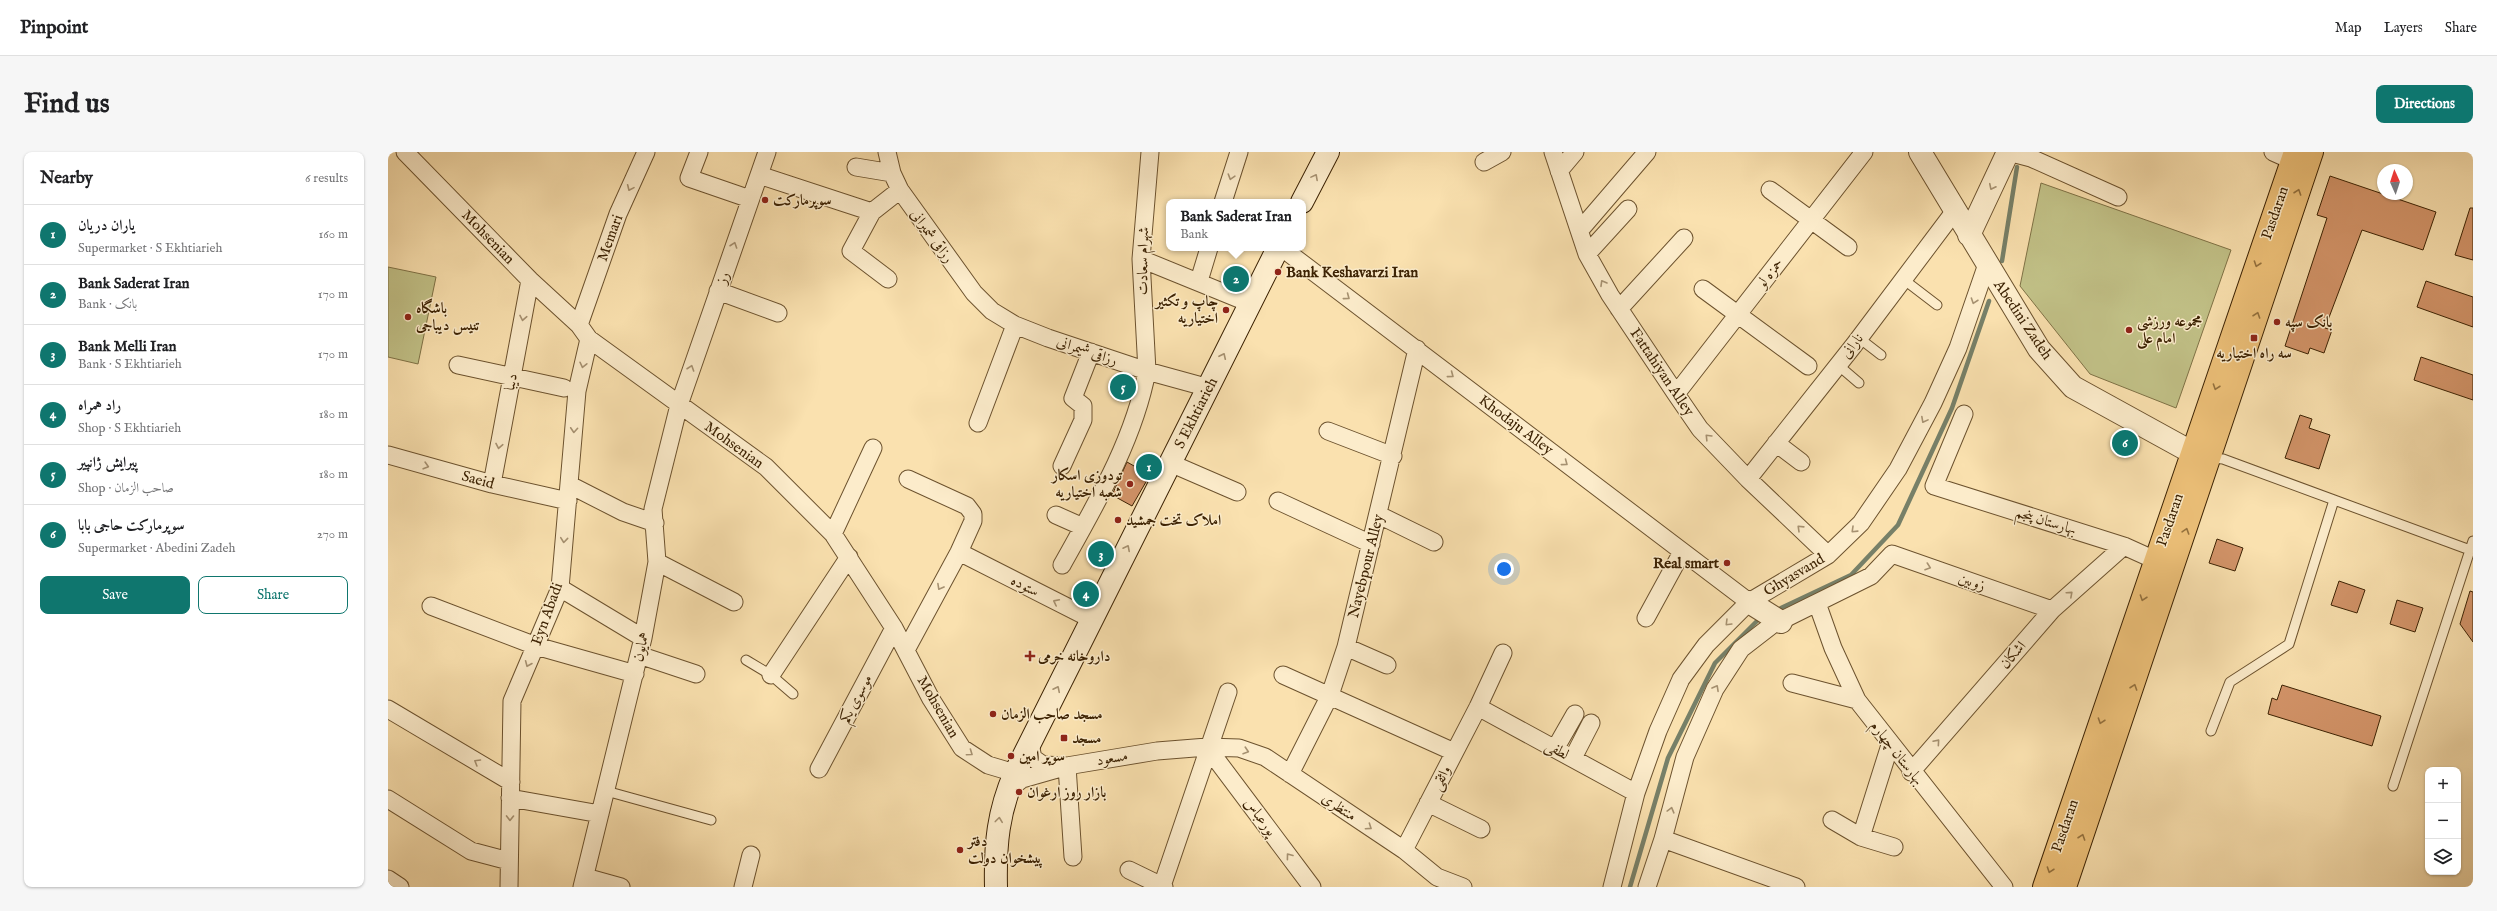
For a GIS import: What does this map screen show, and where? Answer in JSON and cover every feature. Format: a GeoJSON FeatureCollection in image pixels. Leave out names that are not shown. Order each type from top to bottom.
{"type":"FeatureCollection","features":[{"type":"Feature","properties":{"kind":"main road"},"geometry":{"type":"LineString","coordinates":[[1304,199],[1328,152]]}},
{"type":"Feature","properties":{"kind":"main road","name":"Abedini Zadeh"},"geometry":{"type":"LineString","coordinates":[[1920,152],[1954,212],[2039,349],[2073,386],[2201,456]]}},
{"type":"Feature","properties":{"kind":"main road"},"geometry":{"type":"LineString","coordinates":[[1969,235],[2008,152]]}},
{"type":"Feature","properties":{"kind":"main road","name":"Pasdaran"},"geometry":{"type":"LineString","coordinates":[[2065,887],[2165,565],[2302,158]]}},
{"type":"Feature","properties":{"kind":"main road","name":"S Ekhtiarieh"},"geometry":{"type":"LineString","coordinates":[[996,887],[995,853],[1000,815],[1011,781],[1091,619],[1209,388],[1249,303],[1276,251]]}},
{"type":"Feature","properties":{"kind":"main road","name":"Pasdaran"},"geometry":{"type":"LineString","coordinates":[[2044,887],[2165,565]]}},
{"type":"Feature","properties":{"kind":"main road"},"geometry":{"type":"LineString","coordinates":[[1749,602],[1781,622]]}},
{"type":"Feature","properties":{"kind":"street","name":"Mohsenian"},"geometry":{"type":"LineString","coordinates":[[405,152],[530,280],[579,325],[590,339],[766,467],[833,534],[894,628],[932,699],[962,748],[1011,781]]}},
{"type":"Feature","properties":{"kind":"street","name":"Memari"},"geometry":{"type":"LineString","coordinates":[[579,325],[618,214],[646,152]]}},
{"type":"Feature","properties":{"kind":"street"},"geometry":{"type":"LineString","coordinates":[[700,152],[689,178],[750,199]]}},
{"type":"Feature","properties":{"kind":"street","name":"رز"},"geometry":{"type":"LineString","coordinates":[[679,405],[767,152]]}},
{"type":"Feature","properties":{"kind":"street","name":"رزاقی شمیرانی"},"geometry":{"type":"LineString","coordinates":[[887,152],[892,173],[900,190],[974,293],[992,311]]}},
{"type":"Feature","properties":{"kind":"street","name":"شهرام سعادت"},"geometry":{"type":"LineString","coordinates":[[1062,565],[1083,527],[1124,445],[1144,388],[1147,371],[1141,259],[1150,152]]}},
{"type":"Feature","properties":{"kind":"street"},"geometry":{"type":"LineString","coordinates":[[1225,199],[1239,152]]}},
{"type":"Feature","properties":{"kind":"street"},"geometry":{"type":"LineString","coordinates":[[1484,162],[1502,152]]}},
{"type":"Feature","properties":{"kind":"street","name":"Fattahiyan Alley"},"geometry":{"type":"LineString","coordinates":[[1553,152],[1571,210],[1580,230],[1587,254],[1619,309],[1676,394],[1700,429],[1748,479],[1828,555]]}},
{"type":"Feature","properties":{"kind":"street"},"geometry":{"type":"LineString","coordinates":[[1559,171],[1575,152]]}},
{"type":"Feature","properties":{"kind":"street"},"geometry":{"type":"LineString","coordinates":[[1580,230],[1647,152]]}},
{"type":"Feature","properties":{"kind":"street","name":"حمزه لو"},"geometry":{"type":"LineString","coordinates":[[1676,394],[1864,152]]}},
{"type":"Feature","properties":{"kind":"street"},"geometry":{"type":"LineString","coordinates":[[2008,152],[2031,158],[2118,197]]}},
{"type":"Feature","properties":{"kind":"street"},"geometry":{"type":"LineString","coordinates":[[2273,152],[2302,158]]}},
{"type":"Feature","properties":{"kind":"street"},"geometry":{"type":"LineString","coordinates":[[856,167],[892,173]]}},
{"type":"Feature","properties":{"kind":"street"},"geometry":{"type":"LineString","coordinates":[[759,175],[872,212]]}},
{"type":"Feature","properties":{"kind":"street"},"geometry":{"type":"LineString","coordinates":[[888,279],[851,251],[872,212],[900,190]]}},
{"type":"Feature","properties":{"kind":"street"},"geometry":{"type":"LineString","coordinates":[[1770,190],[1848,247]]}},
{"type":"Feature","properties":{"kind":"street"},"geometry":{"type":"LineString","coordinates":[[1587,254],[1628,209]]}},
{"type":"Feature","properties":{"kind":"street","name":"نارانی"},"geometry":{"type":"LineString","coordinates":[[1748,479],[1859,338],[1954,212]]}},
{"type":"Feature","properties":{"kind":"street"},"geometry":{"type":"LineString","coordinates":[[1619,309],[1684,238]]}},
{"type":"Feature","properties":{"kind":"street"},"geometry":{"type":"LineString","coordinates":[[1199,281],[1208,251]]}},
{"type":"Feature","properties":{"kind":"street","name":"Khodaju Alley"},"geometry":{"type":"LineString","coordinates":[[1286,251],[1749,602]]}},
{"type":"Feature","properties":{"kind":"street"},"geometry":{"type":"LineString","coordinates":[[1141,259],[1199,281],[1249,303]]}},
{"type":"Feature","properties":{"kind":"street","name":"Ghyasvand"},"geometry":{"type":"LineString","coordinates":[[1612,887],[1636,793],[1658,731],[1681,679],[1706,646],[1749,602],[1828,555],[1861,523],[1898,469],[1933,403],[1958,348],[1986,264]]}},
{"type":"Feature","properties":{"kind":"street","name":"دیبا"},"geometry":{"type":"LineString","coordinates":[[492,484],[530,280]]}},
{"type":"Feature","properties":{"kind":"street"},"geometry":{"type":"LineString","coordinates":[[1703,289],[1808,366]]}},
{"type":"Feature","properties":{"kind":"street"},"geometry":{"type":"LineString","coordinates":[[718,291],[778,313]]}},
{"type":"Feature","properties":{"kind":"street","name":"رزاقی شیمرانی"},"geometry":{"type":"LineString","coordinates":[[992,311],[1015,325],[1091,352],[1147,371],[1209,388]]}},
{"type":"Feature","properties":{"kind":"street"},"geometry":{"type":"LineString","coordinates":[[978,423],[1015,325]]}},
{"type":"Feature","properties":{"kind":"street","name":"Eyn Abadi"},"geometry":{"type":"LineString","coordinates":[[509,887],[512,701],[560,588],[578,391],[590,339]]}},
{"type":"Feature","properties":{"kind":"street","name":"Nayebpour Alley"},"geometry":{"type":"LineString","coordinates":[[1290,774],[1330,695],[1346,647],[1393,456],[1417,349]]}},
{"type":"Feature","properties":{"kind":"street"},"geometry":{"type":"LineString","coordinates":[[1062,466],[1083,420],[1083,406],[1073,398],[1091,352]]}},
{"type":"Feature","properties":{"kind":"street"},"geometry":{"type":"LineString","coordinates":[[458,364],[564,388]]}},
{"type":"Feature","properties":{"kind":"street","name":"همایون"},"geometry":{"type":"LineString","coordinates":[[584,882],[644,638],[658,562],[655,523],[652,509],[679,405]]}},
{"type":"Feature","properties":{"kind":"street","name":"بهارستان پنجم"},"geometry":{"type":"LineString","coordinates":[[1964,414],[1934,486],[2124,546],[2165,565]]}},
{"type":"Feature","properties":{"kind":"street"},"geometry":{"type":"LineString","coordinates":[[1328,430],[1393,456]]}},
{"type":"Feature","properties":{"kind":"street"},"geometry":{"type":"LineString","coordinates":[[1776,443],[1801,462]]}},
{"type":"Feature","properties":{"kind":"street"},"geometry":{"type":"LineString","coordinates":[[833,534],[873,448]]}},
{"type":"Feature","properties":{"kind":"street","name":"Saeid"},"geometry":{"type":"LineString","coordinates":[[388,455],[492,484],[569,493],[655,523]]}},
{"type":"Feature","properties":{"kind":"street"},"geometry":{"type":"LineString","coordinates":[[1170,463],[1237,492]]}},
{"type":"Feature","properties":{"kind":"street"},"geometry":{"type":"LineString","coordinates":[[906,650],[959,552],[973,521],[973,514],[966,506],[908,478]]}},
{"type":"Feature","properties":{"kind":"street"},"geometry":{"type":"LineString","coordinates":[[1278,501],[1372,544]]}},
{"type":"Feature","properties":{"kind":"street"},"geometry":{"type":"LineString","coordinates":[[1379,514],[1434,542]]}},
{"type":"Feature","properties":{"kind":"street"},"geometry":{"type":"LineString","coordinates":[[1056,515],[1083,527]]}},
{"type":"Feature","properties":{"kind":"street","name":"اشکان"},"geometry":{"type":"LineString","coordinates":[[1911,772],[2052,610],[2124,546]]}},
{"type":"Feature","properties":{"kind":"street","name":"ستوده"},"geometry":{"type":"LineString","coordinates":[[959,552],[1091,619]]}},
{"type":"Feature","properties":{"kind":"street"},"geometry":{"type":"LineString","coordinates":[[1646,618],[1682,552]]}},
{"type":"Feature","properties":{"kind":"street","name":"زوبین"},"geometry":{"type":"LineString","coordinates":[[1817,603],[1871,576],[1892,554],[2052,610]]}},
{"type":"Feature","properties":{"kind":"street"},"geometry":{"type":"LineString","coordinates":[[772,675],[849,557]]}},
{"type":"Feature","properties":{"kind":"street"},"geometry":{"type":"LineString","coordinates":[[658,562],[734,602]]}},
{"type":"Feature","properties":{"kind":"street"},"geometry":{"type":"LineString","coordinates":[[560,588],[644,638]]}},
{"type":"Feature","properties":{"kind":"street"},"geometry":{"type":"LineString","coordinates":[[1647,887],[1663,839],[1685,757],[1715,689],[1741,649],[1772,625],[1781,622],[1817,603]]}},
{"type":"Feature","properties":{"kind":"street","name":"بهارستان چهارم"},"geometry":{"type":"LineString","coordinates":[[1817,603],[1833,648],[1857,700],[1911,772],[2004,887]]}},
{"type":"Feature","properties":{"kind":"street"},"geometry":{"type":"LineString","coordinates":[[431,606],[536,646],[635,674]]}},
{"type":"Feature","properties":{"kind":"street","name":"موسوی یکم"},"geometry":{"type":"LineString","coordinates":[[819,769],[894,628]]}},
{"type":"Feature","properties":{"kind":"street"},"geometry":{"type":"LineString","coordinates":[[1346,647],[1387,665]]}},
{"type":"Feature","properties":{"kind":"street","name":"واثقی"},"geometry":{"type":"LineString","coordinates":[[1404,850],[1478,707],[1503,653]]}},
{"type":"Feature","properties":{"kind":"street"},"geometry":{"type":"LineString","coordinates":[[639,655],[696,674]]}},
{"type":"Feature","properties":{"kind":"street"},"geometry":{"type":"LineString","coordinates":[[1283,675],[1454,752]]}},
{"type":"Feature","properties":{"kind":"street"},"geometry":{"type":"LineString","coordinates":[[1792,683],[1857,700]]}},
{"type":"Feature","properties":{"kind":"street"},"geometry":{"type":"LineString","coordinates":[[1129,870],[1163,886],[1207,747],[1228,692]]}},
{"type":"Feature","properties":{"kind":"street","name":"لطفی"},"geometry":{"type":"LineString","coordinates":[[1478,707],[1636,793]]}},
{"type":"Feature","properties":{"kind":"street"},"geometry":{"type":"LineString","coordinates":[[388,709],[511,790],[600,814]]}},
{"type":"Feature","properties":{"kind":"street"},"geometry":{"type":"LineString","coordinates":[[1555,749],[1575,714]]}},
{"type":"Feature","properties":{"kind":"street"},"geometry":{"type":"LineString","coordinates":[[1573,758],[1591,723]]}},
{"type":"Feature","properties":{"kind":"street","name":"مسعود"},"geometry":{"type":"LineString","coordinates":[[1030,744],[1033,758],[1043,765],[1067,766],[1157,751],[1207,747]]}},
{"type":"Feature","properties":{"kind":"street"},"geometry":{"type":"LineString","coordinates":[[1861,837],[1890,745]]}},
{"type":"Feature","properties":{"kind":"street","name":"منتظری"},"geometry":{"type":"LineString","coordinates":[[1207,747],[1245,750],[1265,757],[1404,850],[1437,876],[1463,887]]}},
{"type":"Feature","properties":{"kind":"street","name":"پورعباس"},"geometry":{"type":"LineString","coordinates":[[1207,747],[1312,887]]}},
{"type":"Feature","properties":{"kind":"street"},"geometry":{"type":"LineString","coordinates":[[1011,781],[1067,766],[1073,857]]}},
{"type":"Feature","properties":{"kind":"street"},"geometry":{"type":"LineString","coordinates":[[388,798],[471,851],[509,861]]}},
{"type":"Feature","properties":{"kind":"street"},"geometry":{"type":"LineString","coordinates":[[1428,803],[1481,829]]}},
{"type":"Feature","properties":{"kind":"street"},"geometry":{"type":"LineString","coordinates":[[1832,820],[1861,837],[1894,847]]}},
{"type":"Feature","properties":{"kind":"street"},"geometry":{"type":"LineString","coordinates":[[1663,839],[1796,887]]}},
{"type":"Feature","properties":{"kind":"street"},"geometry":{"type":"LineString","coordinates":[[743,887],[751,856]]}},
{"type":"Feature","properties":{"kind":"street"},"geometry":{"type":"LineString","coordinates":[[388,880],[400,887]]}},
{"type":"Feature","properties":{"kind":"street"},"geometry":{"type":"LineString","coordinates":[[584,882],[621,887]]}},
{"type":"Feature","properties":{"kind":"lane"},"geometry":{"type":"LineString","coordinates":[[1903,279],[1937,305]]}},
{"type":"Feature","properties":{"kind":"lane"},"geometry":{"type":"LineString","coordinates":[[1859,338],[1881,355]]}},
{"type":"Feature","properties":{"kind":"lane"},"geometry":{"type":"LineString","coordinates":[[1838,365],[1859,383]]}},
{"type":"Feature","properties":{"kind":"lane"},"geometry":{"type":"LineString","coordinates":[[2201,456],[2223,459],[2334,500],[2472,545],[2393,786]]}},
{"type":"Feature","properties":{"kind":"lane"},"geometry":{"type":"LineString","coordinates":[[2211,731],[2230,682],[2289,644],[2334,500]]}},
{"type":"Feature","properties":{"kind":"lane"},"geometry":{"type":"LineString","coordinates":[[746,660],[772,675],[793,694]]}},
{"type":"Feature","properties":{"kind":"lane"},"geometry":{"type":"LineString","coordinates":[[606,791],[711,820]]}},
{"type":"Feature","properties":{"kind":"green space","name":"مجموعه ورزشی امام علی"},"geometry":{"type":"Polygon","coordinates":[[[2041,183],[2231,250],[2176,408],[2090,374],[2020,286],[2041,183]]]}},
{"type":"Feature","properties":{"kind":"green space","name":"باشگاه تنیس دیباجی"},"geometry":{"type":"Polygon","coordinates":[[[388,267],[436,277],[418,364],[388,357],[388,267]]]}},
{"type":"Feature","properties":{"kind":"building"},"geometry":{"type":"Polygon","coordinates":[[[2330,176],[2377,192],[2377,200],[2401,200],[2436,212],[2423,250],[2362,230],[2325,328],[2332,330],[2324,353],[2310,348],[2308,354],[2285,346],[2327,218],[2317,215],[2330,176]]]}},
{"type":"Feature","properties":{"kind":"building"},"geometry":{"type":"Polygon","coordinates":[[[2470,208],[2473,208],[2473,260],[2455,255],[2470,208]]]}},
{"type":"Feature","properties":{"kind":"building"},"geometry":{"type":"Polygon","coordinates":[[[2426,281],[2473,297],[2473,327],[2417,307],[2426,281]]]}},
{"type":"Feature","properties":{"kind":"building"},"geometry":{"type":"Polygon","coordinates":[[[2421,357],[2473,375],[2473,400],[2414,380],[2421,357]]]}},
{"type":"Feature","properties":{"kind":"building"},"geometry":{"type":"Polygon","coordinates":[[[2300,415],[2312,419],[2309,428],[2330,435],[2319,469],[2285,458],[2300,415]]]}},
{"type":"Feature","properties":{"kind":"building","name":"تودوزی اسکار شعبه اختیاریه"},"geometry":{"type":"Polygon","coordinates":[[[1127,462],[1150,475],[1132,506],[1112,495],[1127,462]]]}},
{"type":"Feature","properties":{"kind":"building"},"geometry":{"type":"Polygon","coordinates":[[[2217,539],[2243,548],[2235,571],[2209,563],[2217,539]]]}},
{"type":"Feature","properties":{"kind":"building"},"geometry":{"type":"Polygon","coordinates":[[[2339,581],[2365,590],[2357,613],[2331,605],[2339,581]]]}},
{"type":"Feature","properties":{"kind":"building"},"geometry":{"type":"Polygon","coordinates":[[[2470,591],[2473,592],[2473,642],[2460,624],[2470,591]]]}},
{"type":"Feature","properties":{"kind":"building"},"geometry":{"type":"Polygon","coordinates":[[[2397,600],[2423,608],[2415,632],[2390,624],[2397,600]]]}},
{"type":"Feature","properties":{"kind":"building"},"geometry":{"type":"Polygon","coordinates":[[[2282,685],[2381,716],[2372,746],[2268,714],[2272,698],[2277,700],[2282,685]]]}},
{"type":"Feature","properties":{"kind":"waterway"},"geometry":{"type":"LineString","coordinates":[[2002,261],[2017,167]]}},
{"type":"Feature","properties":{"kind":"waterway"},"geometry":{"type":"LineString","coordinates":[[1781,608],[1851,575],[1898,525],[1952,408],[1989,301]]}},
{"type":"Feature","properties":{"kind":"waterway"},"geometry":{"type":"LineString","coordinates":[[1630,887],[1668,758],[1715,663],[1759,619]]}},
{"type":"Feature","properties":{"kind":"place","name":"سوپرمارکت"},"geometry":{"type":"Point","coordinates":[765,200]}},
{"type":"Feature","properties":{"kind":"place","name":"Bank Keshavarzi Iran"},"geometry":{"type":"Point","coordinates":[1278,272]}},
{"type":"Feature","properties":{"kind":"place","name":"Bank Saderat Iran"},"geometry":{"type":"Point","coordinates":[1236,279]}},
{"type":"Feature","properties":{"kind":"place","name":"چاپ و تکثیر اختیاریه"},"geometry":{"type":"Point","coordinates":[1226,310]}},
{"type":"Feature","properties":{"kind":"place","name":"باشگاه تنیس دیباجی"},"geometry":{"type":"Point","coordinates":[408,317]}},
{"type":"Feature","properties":{"kind":"place","name":"بانک سپه"},"geometry":{"type":"Point","coordinates":[2277,322]}},
{"type":"Feature","properties":{"kind":"place","name":"مجموعه ورزشی امام علی"},"geometry":{"type":"Point","coordinates":[2129,330]}},
{"type":"Feature","properties":{"kind":"place","name":"سه راه اختیاریه"},"geometry":{"type":"Point","coordinates":[2254,338]}},
{"type":"Feature","properties":{"kind":"place","name":"پیرایش ژانپیر"},"geometry":{"type":"Point","coordinates":[1123,387]}},
{"type":"Feature","properties":{"kind":"place","name":"سوپرمارکت حاجی بابا"},"geometry":{"type":"Point","coordinates":[2125,443]}},
{"type":"Feature","properties":{"kind":"place","name":"یاران دریان"},"geometry":{"type":"Point","coordinates":[1149,467]}},
{"type":"Feature","properties":{"kind":"place","name":"تودوزی اسکار شعبه اختیاریه"},"geometry":{"type":"Point","coordinates":[1130,484]}},
{"type":"Feature","properties":{"kind":"place","name":"املاک تخت جمشید"},"geometry":{"type":"Point","coordinates":[1118,520]}},
{"type":"Feature","properties":{"kind":"place","name":"Bank Melli Iran"},"geometry":{"type":"Point","coordinates":[1101,554]}},
{"type":"Feature","properties":{"kind":"place","name":"Real smart"},"geometry":{"type":"Point","coordinates":[1727,563]}},
{"type":"Feature","properties":{"kind":"place","name":"راد همراه"},"geometry":{"type":"Point","coordinates":[1086,594]}},
{"type":"Feature","properties":{"kind":"place","name":"داروخانه خرمی"},"geometry":{"type":"Point","coordinates":[1030,656]}},
{"type":"Feature","properties":{"kind":"place","name":"مسجد صاحب الزمان"},"geometry":{"type":"Point","coordinates":[993,714]}},
{"type":"Feature","properties":{"kind":"place","name":"مسجد"},"geometry":{"type":"Point","coordinates":[1064,738]}},
{"type":"Feature","properties":{"kind":"place","name":"سوپر امین"},"geometry":{"type":"Point","coordinates":[1011,756]}},
{"type":"Feature","properties":{"kind":"place","name":"بازار روز ارغوان"},"geometry":{"type":"Point","coordinates":[1019,792]}},
{"type":"Feature","properties":{"kind":"place","name":"دفتر پیشخوان دولت"},"geometry":{"type":"Point","coordinates":[960,850]}}]}
